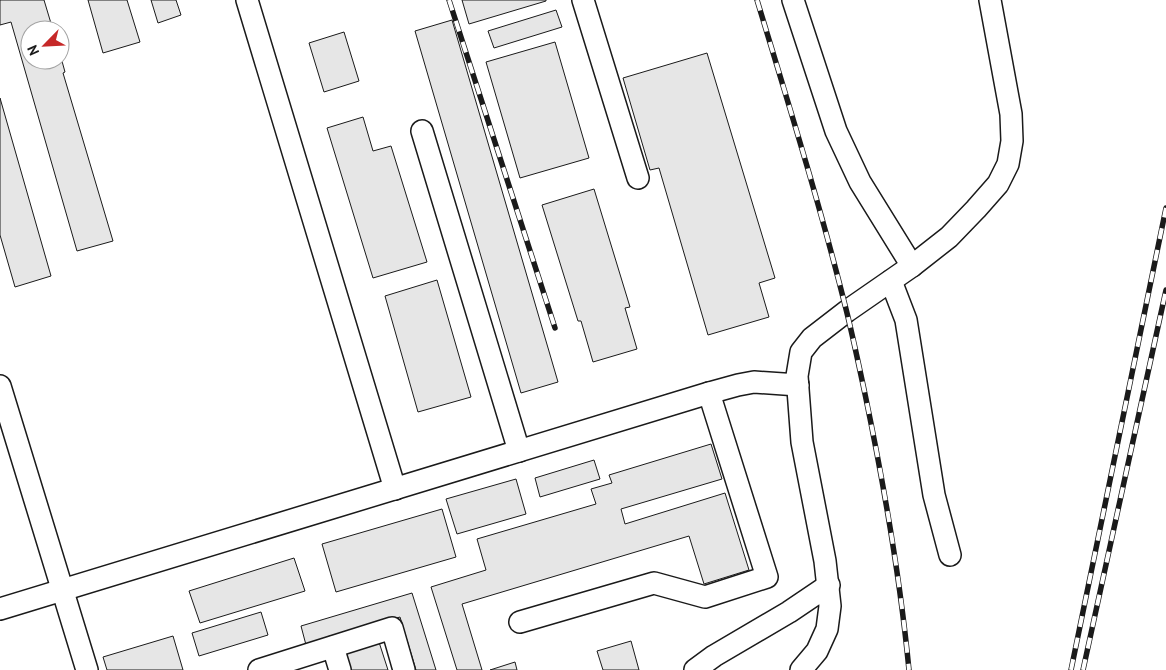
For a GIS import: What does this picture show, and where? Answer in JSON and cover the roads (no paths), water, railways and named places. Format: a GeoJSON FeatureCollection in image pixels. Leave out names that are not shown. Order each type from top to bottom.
{"type":"FeatureCollection","features":[{"type":"Feature","properties":{"kind":"street"},"geometry":{"type":"LineString","coordinates":[[247,0],[396,488]]}},
{"type":"Feature","properties":{"kind":"street"},"geometry":{"type":"LineString","coordinates":[[583,0],[638,178]]}},
{"type":"Feature","properties":{"kind":"street"},"geometry":{"type":"LineString","coordinates":[[793,0],[836,132],[860,182],[912,266]]}},
{"type":"Feature","properties":{"kind":"street"},"geometry":{"type":"LineString","coordinates":[[801,670],[817,651],[828,629],[830,606],[829,585],[802,442],[797,376],[801,352],[812,338],[847,310],[912,266],[949,237],[998,184],[1008,164],[1012,141],[1011,114],[990,0]]}},
{"type":"Feature","properties":{"kind":"street"},"geometry":{"type":"LineString","coordinates":[[422,131],[519,451]]}},
{"type":"Feature","properties":{"kind":"street"},"geometry":{"type":"LineString","coordinates":[[891,281],[906,320],[934,495],[950,555]]}},
{"type":"Feature","properties":{"kind":"street"},"geometry":{"type":"LineString","coordinates":[[0,609],[709,393],[754,382],[798,385]]}},
{"type":"Feature","properties":{"kind":"street"},"geometry":{"type":"LineString","coordinates":[[0,386],[87,670]]}},
{"type":"Feature","properties":{"kind":"street"},"geometry":{"type":"LineString","coordinates":[[520,622],[654,583],[704,597],[767,577],[709,393]]}},
{"type":"Feature","properties":{"kind":"street"},"geometry":{"type":"LineString","coordinates":[[695,670],[714,656],[789,612],[829,585]]}},
{"type":"Feature","properties":{"kind":"street"},"geometry":{"type":"LineString","coordinates":[[259,670],[392,628],[404,670]]}},
{"type":"Feature","properties":{"kind":"street"},"geometry":{"type":"LineString","coordinates":[[333,647],[340,670]]}},
{"type":"Feature","properties":{"kind":"railway"},"geometry":{"type":"LineString","coordinates":[[449,0],[555,328]]}},
{"type":"Feature","properties":{"kind":"railway"},"geometry":{"type":"LineString","coordinates":[[757,0],[815,192],[854,341],[891,531],[909,670]]}},
{"type":"Feature","properties":{"kind":"railway"},"geometry":{"type":"LineString","coordinates":[[1071,670],[1166,208]]}},
{"type":"Feature","properties":{"kind":"railway"},"geometry":{"type":"LineString","coordinates":[[1083,670],[1166,290]]}}]}
